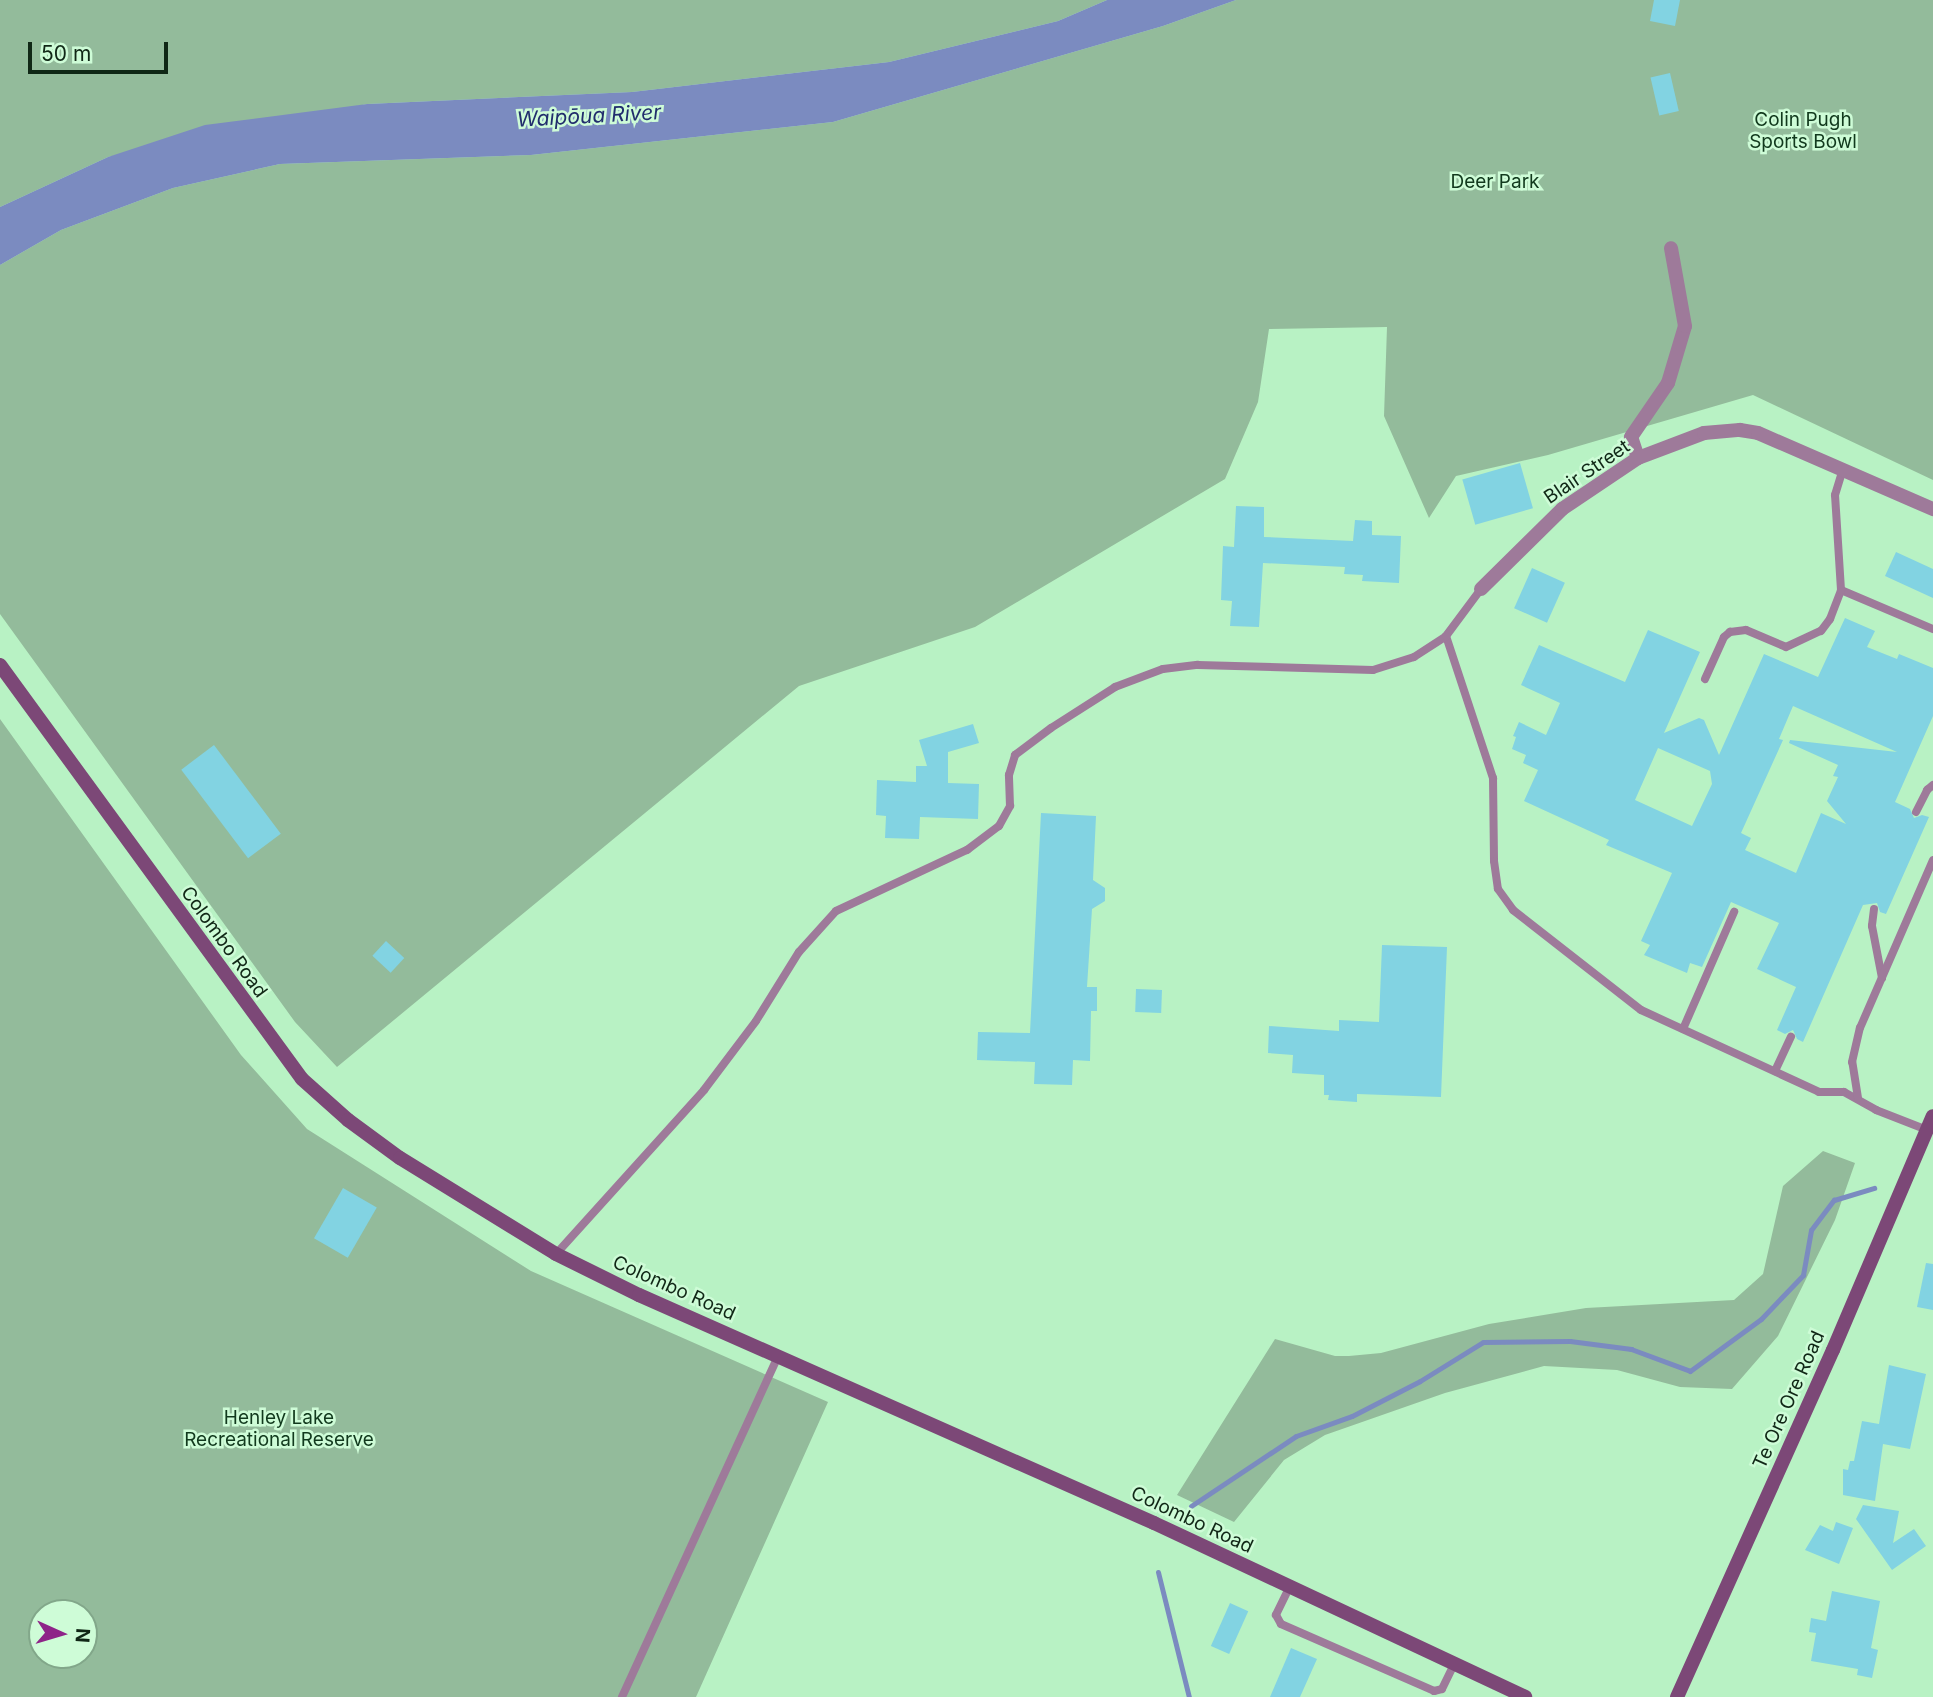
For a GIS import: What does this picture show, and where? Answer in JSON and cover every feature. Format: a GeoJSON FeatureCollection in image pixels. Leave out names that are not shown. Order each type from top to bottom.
{"type":"FeatureCollection","features":[{"type":"Feature","properties":{"kind":"street"},"geometry":{"type":"LineString","coordinates":[[1639,458],[1632,437],[1668,383],[1685,326],[1671,248]]}},
{"type":"Feature","properties":{"kind":"street","name":"Blair Street"},"geometry":{"type":"LineString","coordinates":[[1481,589],[1562,509],[1639,458],[1704,433],[1740,430],[1777,441],[1933,509]]}},
{"type":"Feature","properties":{"kind":"street","name":"Colombo Road"},"geometry":{"type":"LineString","coordinates":[[0,665],[302,1079],[348,1120],[400,1158],[556,1254],[1154,1523],[1525,1697]]}},
{"type":"Feature","properties":{"kind":"street","name":"Te Ore Ore Road"},"geometry":{"type":"LineString","coordinates":[[1677,1697],[1833,1350],[1930,1123]]}},
{"type":"Feature","properties":{"kind":"lane"},"geometry":{"type":"LineString","coordinates":[[1705,679],[1724,637],[1730,632],[1746,630],[1786,647],[1812,637],[1821,631],[1830,619],[1841,590],[1835,495],[1843,468]]}},
{"type":"Feature","properties":{"kind":"lane"},"geometry":{"type":"LineString","coordinates":[[556,1254],[704,1090],[756,1021],[799,952],[836,911],[967,850],[999,826],[1010,806],[1009,775],[1016,755],[1051,728],[1115,687],[1163,669],[1198,665],[1373,670],[1414,657],[1446,636],[1481,589]]}},
{"type":"Feature","properties":{"kind":"lane"},"geometry":{"type":"LineString","coordinates":[[1841,590],[1933,629]]}},
{"type":"Feature","properties":{"kind":"lane"},"geometry":{"type":"LineString","coordinates":[[1446,636],[1493,778],[1494,861],[1498,889],[1513,910],[1641,1010],[1819,1092],[1844,1092],[1877,1110],[1930,1123]]}},
{"type":"Feature","properties":{"kind":"lane"},"geometry":{"type":"LineString","coordinates":[[1916,812],[1927,790],[1933,785]]}},
{"type":"Feature","properties":{"kind":"lane"},"geometry":{"type":"LineString","coordinates":[[1858,1098],[1852,1062],[1860,1028],[1933,860]]}},
{"type":"Feature","properties":{"kind":"lane"},"geometry":{"type":"LineString","coordinates":[[1874,909],[1872,926],[1882,978]]}},
{"type":"Feature","properties":{"kind":"lane"},"geometry":{"type":"LineString","coordinates":[[1682,1029],[1734,912]]}},
{"type":"Feature","properties":{"kind":"lane"},"geometry":{"type":"LineString","coordinates":[[1775,1071],[1791,1036]]}},
{"type":"Feature","properties":{"kind":"lane"},"geometry":{"type":"LineString","coordinates":[[622,1697],[778,1356]]}},
{"type":"Feature","properties":{"kind":"lane"},"geometry":{"type":"LineString","coordinates":[[1289,1588],[1276,1615],[1281,1624],[1434,1691],[1442,1689],[1454,1664]]}},
{"type":"Feature","properties":{"kind":"green space"},"geometry":{"type":"Polygon","coordinates":[[[0,0],[1107,0],[1058,21],[889,62],[632,92],[367,104],[108,157],[0,207],[0,0]]]}},
{"type":"Feature","properties":{"kind":"green space"},"geometry":{"type":"Polygon","coordinates":[[[1236,0],[1933,0],[1933,480],[1753,395],[1548,455],[1456,476],[1429,518],[1384,416],[1387,327],[1269,329],[1258,402],[1225,479],[975,627],[799,686],[337,1067],[295,1022],[0,614],[0,265],[61,230],[173,188],[280,164],[531,155],[833,122],[1163,26],[1236,0]]]}},
{"type":"Feature","properties":{"kind":"green space","name":"Henley Lake Recreational Reserve"},"geometry":{"type":"Polygon","coordinates":[[[0,719],[241,1055],[307,1129],[531,1271],[828,1402],[696,1697],[0,1697],[0,719]]]}},
{"type":"Feature","properties":{"kind":"green space"},"geometry":{"type":"Polygon","coordinates":[[[1823,1151],[1855,1163],[1835,1220],[1778,1336],[1732,1389],[1680,1387],[1617,1370],[1544,1366],[1445,1393],[1325,1435],[1284,1460],[1234,1522],[1177,1495],[1275,1339],[1335,1356],[1349,1356],[1381,1353],[1489,1324],[1586,1308],[1734,1300],[1763,1274],[1783,1186],[1823,1151]]]}},
{"type":"Feature","properties":{"kind":"water","name":"Waipōua River"},"geometry":{"type":"Polygon","coordinates":[[[1107,0],[1236,0],[1163,26],[833,122],[531,155],[280,164],[173,188],[61,230],[0,265],[0,207],[108,157],[205,125],[367,104],[632,92],[889,62],[1058,21],[1107,0]]]}},
{"type":"Feature","properties":{"kind":"building"},"geometry":{"type":"Polygon","coordinates":[[[1654,0],[1680,0],[1675,26],[1650,21],[1654,0]]]}},
{"type":"Feature","properties":{"kind":"building"},"geometry":{"type":"Polygon","coordinates":[[[1670,73],[1679,111],[1659,115],[1651,77],[1670,73]]]}},
{"type":"Feature","properties":{"kind":"building"},"geometry":{"type":"Polygon","coordinates":[[[1520,463],[1533,508],[1475,525],[1462,480],[1520,463]]]}},
{"type":"Feature","properties":{"kind":"building"},"geometry":{"type":"Polygon","coordinates":[[[1236,506],[1264,507],[1264,537],[1353,541],[1355,520],[1372,521],[1372,535],[1401,536],[1399,583],[1362,581],[1363,575],[1344,574],[1345,567],[1263,563],[1259,627],[1230,626],[1232,601],[1221,600],[1223,546],[1234,547],[1236,506]]]}},
{"type":"Feature","properties":{"kind":"building"},"geometry":{"type":"Polygon","coordinates":[[[1896,552],[1933,569],[1933,598],[1885,576],[1896,552]]]}},
{"type":"Feature","properties":{"kind":"building"},"geometry":{"type":"Polygon","coordinates":[[[1532,568],[1565,583],[1547,623],[1514,608],[1532,568]]]}},
{"type":"Feature","properties":{"kind":"building"},"geometry":{"type":"Polygon","coordinates":[[[1845,618],[1875,631],[1867,647],[1897,659],[1899,654],[1933,668],[1933,716],[1895,802],[1910,809],[1914,818],[1922,815],[1929,817],[1886,914],[1880,912],[1877,903],[1863,905],[1803,1042],[1797,1039],[1793,1030],[1785,1034],[1777,1030],[1796,987],[1757,969],[1779,923],[1731,902],[1702,967],[1690,963],[1687,973],[1644,955],[1650,945],[1641,941],[1672,873],[1606,845],[1609,840],[1524,801],[1538,770],[1523,763],[1526,755],[1512,749],[1516,737],[1513,736],[1519,722],[1546,735],[1560,703],[1521,685],[1539,645],[1625,682],[1648,630],[1700,652],[1664,733],[1699,718],[1704,720],[1719,755],[1764,654],[1818,677],[1845,618]],[[1793,706],[1779,739],[1783,740],[1741,833],[1751,838],[1745,850],[1796,873],[1821,813],[1846,824],[1827,801],[1838,777],[1833,776],[1838,765],[1789,743],[1790,740],[1897,752],[1793,706]],[[1658,748],[1635,800],[1692,826],[1712,784],[1710,771],[1658,748]]]}},
{"type":"Feature","properties":{"kind":"building"},"geometry":{"type":"Polygon","coordinates":[[[973,724],[979,743],[948,752],[948,783],[979,784],[978,819],[920,817],[919,839],[885,838],[886,816],[876,815],[877,780],[916,782],[916,766],[927,766],[919,740],[973,724]]]}},
{"type":"Feature","properties":{"kind":"building"},"geometry":{"type":"Polygon","coordinates":[[[214,745],[281,834],[248,858],[181,770],[214,745]]]}},
{"type":"Feature","properties":{"kind":"building"},"geometry":{"type":"Polygon","coordinates":[[[1041,813],[1096,816],[1093,880],[1105,888],[1105,901],[1092,909],[1087,987],[1097,987],[1097,1011],[1091,1011],[1090,1061],[1073,1060],[1072,1085],[1034,1084],[1035,1062],[977,1060],[978,1032],[1030,1033],[1041,813]]]}},
{"type":"Feature","properties":{"kind":"building"},"geometry":{"type":"Polygon","coordinates":[[[386,941],[404,958],[391,973],[372,956],[386,941]]]}},
{"type":"Feature","properties":{"kind":"building"},"geometry":{"type":"Polygon","coordinates":[[[1382,945],[1447,947],[1441,1097],[1357,1094],[1357,1102],[1328,1100],[1329,1095],[1324,1095],[1324,1075],[1292,1073],[1293,1055],[1268,1053],[1269,1026],[1339,1031],[1339,1020],[1379,1022],[1382,945]]]}},
{"type":"Feature","properties":{"kind":"building"},"geometry":{"type":"Polygon","coordinates":[[[1136,989],[1162,990],[1161,1013],[1135,1012],[1136,989]]]}},
{"type":"Feature","properties":{"kind":"building"},"geometry":{"type":"Polygon","coordinates":[[[343,1188],[377,1208],[348,1258],[314,1238],[343,1188]]]}},
{"type":"Feature","properties":{"kind":"building"},"geometry":{"type":"Polygon","coordinates":[[[1926,1263],[1933,1264],[1933,1310],[1917,1307],[1926,1263]]]}},
{"type":"Feature","properties":{"kind":"building"},"geometry":{"type":"Polygon","coordinates":[[[1889,1365],[1926,1374],[1910,1449],[1883,1444],[1875,1501],[1843,1495],[1843,1469],[1848,1470],[1850,1461],[1854,1461],[1862,1421],[1879,1424],[1889,1365]]]}},
{"type":"Feature","properties":{"kind":"building"},"geometry":{"type":"Polygon","coordinates":[[[1863,1505],[1899,1511],[1893,1543],[1914,1529],[1926,1546],[1892,1570],[1856,1519],[1863,1505]]]}},
{"type":"Feature","properties":{"kind":"building"},"geometry":{"type":"Polygon","coordinates":[[[1836,1522],[1853,1528],[1839,1564],[1805,1550],[1820,1525],[1833,1531],[1836,1522]]]}},
{"type":"Feature","properties":{"kind":"building"},"geometry":{"type":"Polygon","coordinates":[[[1832,1591],[1880,1601],[1871,1648],[1878,1650],[1872,1678],[1857,1675],[1858,1669],[1811,1661],[1816,1633],[1809,1632],[1811,1618],[1826,1621],[1832,1591]]]}},
{"type":"Feature","properties":{"kind":"building"},"geometry":{"type":"Polygon","coordinates":[[[1230,1603],[1248,1611],[1229,1654],[1211,1646],[1230,1603]]]}},
{"type":"Feature","properties":{"kind":"building"},"geometry":{"type":"Polygon","coordinates":[[[1291,1648],[1317,1659],[1300,1697],[1270,1697],[1291,1648]]]}},
{"type":"Feature","properties":{"kind":"waterway"},"geometry":{"type":"LineString","coordinates":[[1191,1506],[1296,1436],[1352,1416],[1420,1381],[1483,1342],[1570,1341],[1631,1349],[1690,1371],[1761,1319],[1803,1275],[1811,1230],[1834,1200],[1874,1188]]}},
{"type":"Feature","properties":{"kind":"waterway"},"geometry":{"type":"LineString","coordinates":[[1158,1572],[1189,1697]]}},
{"type":"Feature","properties":{"kind":"park label","name":"Colin Pugh Sports Bowl"},"geometry":{"type":"Point","coordinates":[1803,131]}},
{"type":"Feature","properties":{"kind":"park label","name":"Deer Park"},"geometry":{"type":"Point","coordinates":[1495,182]}}]}
